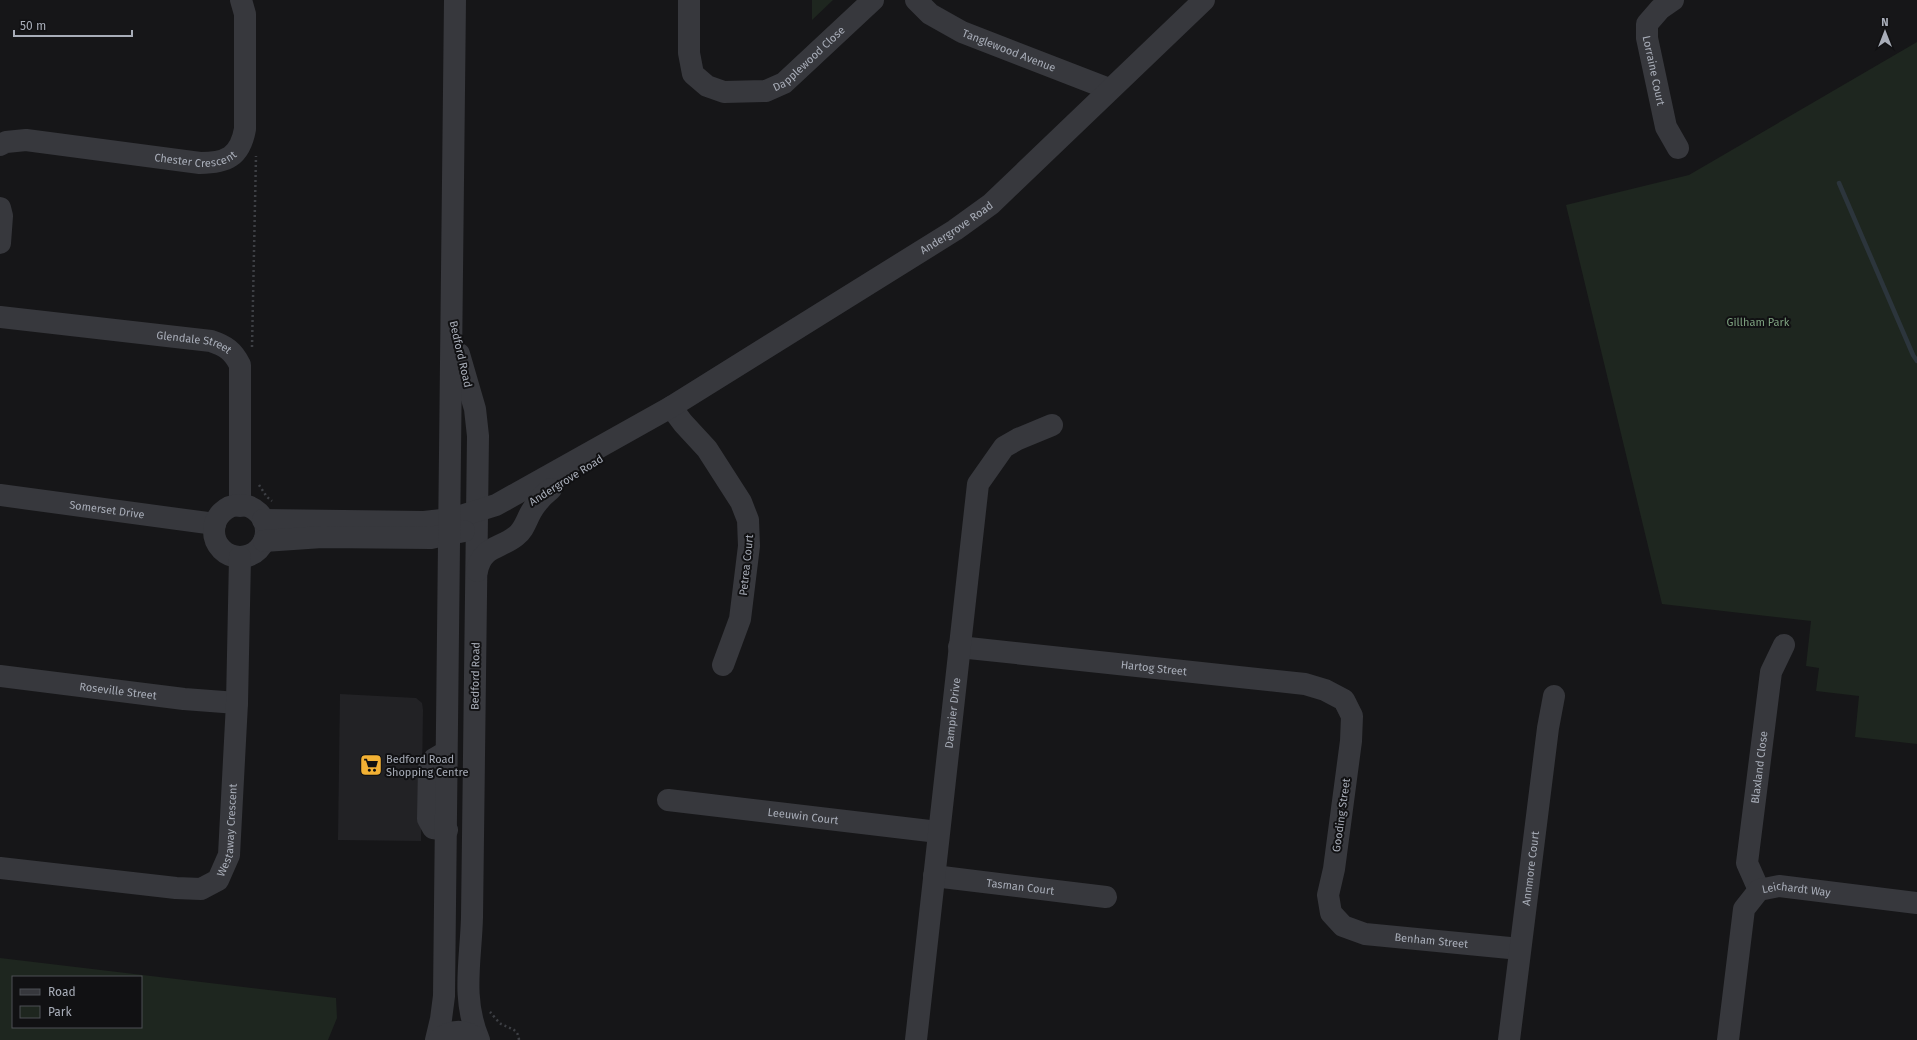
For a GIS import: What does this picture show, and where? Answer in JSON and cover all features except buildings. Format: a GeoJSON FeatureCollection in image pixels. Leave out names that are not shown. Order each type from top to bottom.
{"type":"FeatureCollection","features":[{"type":"Feature","properties":{"kind":"street","name":"Chester Crescent"},"geometry":{"type":"LineString","coordinates":[[0,145],[6,142],[26,140],[200,163],[218,163],[232,156],[243,143],[245,129],[245,14],[241,0]]}},
{"type":"Feature","properties":{"kind":"street","name":"Bedford Road"},"geometry":{"type":"LineString","coordinates":[[438,1040],[444,996],[447,830],[446,752],[451,527],[455,0]]}},
{"type":"Feature","properties":{"kind":"street","name":"Dapplewood Close"},"geometry":{"type":"LineString","coordinates":[[689,0],[689,53],[693,74],[707,86],[724,92],[766,91],[784,83],[873,0]]}},
{"type":"Feature","properties":{"kind":"street","name":"Tanglewood Avenue"},"geometry":{"type":"LineString","coordinates":[[916,0],[930,14],[962,32],[1109,89]]}},
{"type":"Feature","properties":{"kind":"street","name":"Andergrove Road"},"geometry":{"type":"LineString","coordinates":[[478,518],[499,503],[678,402],[961,225],[991,204],[1109,89],[1204,0]]}},
{"type":"Feature","properties":{"kind":"street","name":"Lorraine Court"},"geometry":{"type":"LineString","coordinates":[[1673,0],[1660,9],[1647,24],[1647,38],[1666,127],[1678,148]]}},
{"type":"Feature","properties":{"kind":"street"},"geometry":{"type":"LineString","coordinates":[[0,208],[2,216],[0,244]]}},
{"type":"Feature","properties":{"kind":"street","name":"Bedford Road"},"geometry":{"type":"LineString","coordinates":[[452,314],[460,357],[477,419],[478,518],[472,929],[467,996],[472,1023],[479,1040]]}},
{"type":"Feature","properties":{"kind":"street","name":"Glendale Street"},"geometry":{"type":"LineString","coordinates":[[0,317],[211,341],[224,345],[231,350],[240,365],[240,506]]}},
{"type":"Feature","properties":{"kind":"street","name":"Andergrove Road"},"geometry":{"type":"LineString","coordinates":[[451,527],[478,518],[510,513],[606,455],[678,402]]}},
{"type":"Feature","properties":{"kind":"street","name":"Petrea Court"},"geometry":{"type":"LineString","coordinates":[[678,402],[683,423],[707,449],[744,508],[750,531],[740,619],[723,665]]}},
{"type":"Feature","properties":{"kind":"street","name":"Dampier Drive"},"geometry":{"type":"LineString","coordinates":[[916,1040],[978,484],[1004,447],[1018,439],[1052,425]]}},
{"type":"Feature","properties":{"kind":"street"},"geometry":{"type":"LineString","coordinates":[[477,572],[480,560],[487,552],[508,542],[519,533],[538,501],[551,489]]}},
{"type":"Feature","properties":{"kind":"street","name":"Somerset Drive"},"geometry":{"type":"LineString","coordinates":[[0,495],[215,524]]}},
{"type":"Feature","properties":{"kind":"street"},"geometry":{"type":"LineString","coordinates":[[268,522],[254,552],[240,557],[224,552],[218,547],[215,540],[215,524],[218,516],[224,510],[240,506],[254,510],[268,522],[322,537],[431,538],[451,527]]}},
{"type":"Feature","properties":{"kind":"street","name":"Westaway Crescent"},"geometry":{"type":"LineString","coordinates":[[0,868],[182,888],[201,889],[218,880],[229,855],[237,703],[240,557]]}},
{"type":"Feature","properties":{"kind":"street","name":"Blaxland Close"},"geometry":{"type":"LineString","coordinates":[[1759,890],[1747,863],[1770,672],[1784,646]]}},
{"type":"Feature","properties":{"kind":"street","name":"Hartog Street"},"geometry":{"type":"LineString","coordinates":[[959,647],[1305,684],[1325,690],[1344,700]]}},
{"type":"Feature","properties":{"kind":"street","name":"Roseville Street"},"geometry":{"type":"LineString","coordinates":[[0,676],[184,699],[237,703]]}},
{"type":"Feature","properties":{"kind":"street","name":"Annmore Court"},"geometry":{"type":"LineString","coordinates":[[1510,1040],[1548,728],[1554,696]]}},
{"type":"Feature","properties":{"kind":"street","name":"Gooding Street"},"geometry":{"type":"LineString","coordinates":[[1343,926],[1331,913],[1328,895],[1334,869],[1351,741],[1352,716],[1344,700]]}},
{"type":"Feature","properties":{"kind":"street","name":"Leeuwin Court"},"geometry":{"type":"LineString","coordinates":[[668,800],[938,832]]}},
{"type":"Feature","properties":{"kind":"street","name":"Tasman Court"},"geometry":{"type":"LineString","coordinates":[[934,876],[1106,897]]}},
{"type":"Feature","properties":{"kind":"street","name":"Leichardt Way"},"geometry":{"type":"LineString","coordinates":[[1728,1040],[1744,909],[1759,890],[1779,886],[1917,903]]}},
{"type":"Feature","properties":{"kind":"street","name":"Benham Street"},"geometry":{"type":"LineString","coordinates":[[1343,926],[1365,934],[1520,949]]}},
{"type":"Feature","properties":{"kind":"street"},"geometry":{"type":"LineString","coordinates":[[438,1040],[447,1034],[458,1031],[469,1034],[479,1040]]}},
{"type":"Feature","properties":{"kind":"path"},"geometry":{"type":"LineString","coordinates":[[252,353],[256,149]]}},
{"type":"Feature","properties":{"kind":"path"},"geometry":{"type":"LineString","coordinates":[[257,483],[267,498],[268,522]]}},
{"type":"Feature","properties":{"kind":"shaded area"},"geometry":{"type":"Polygon","coordinates":[[[340,694],[416,698],[422,703],[421,841],[338,840],[340,694]]]}},
{"type":"Feature","properties":{"kind":"green space"},"geometry":{"type":"Polygon","coordinates":[[[812,0],[833,0],[812,20],[812,0]]]}},
{"type":"Feature","properties":{"kind":"green space","name":"Gillham Park"},"geometry":{"type":"Polygon","coordinates":[[[1917,42],[1917,744],[1855,737],[1859,696],[1816,691],[1819,668],[1806,666],[1811,621],[1662,604],[1566,205],[1689,175],[1917,42]]]}},
{"type":"Feature","properties":{"kind":"green space"},"geometry":{"type":"Polygon","coordinates":[[[0,958],[336,998],[337,1018],[328,1040],[0,1040],[0,958]]]}},
{"type":"Feature","properties":{"kind":"waterway"},"geometry":{"type":"LineString","coordinates":[[1839,183],[1913,355],[1917,361]]}},
{"type":"Feature","properties":{"kind":"place","name":"Bedford Road Shopping Centre"},"geometry":{"type":"Point","coordinates":[371,765]}}]}
